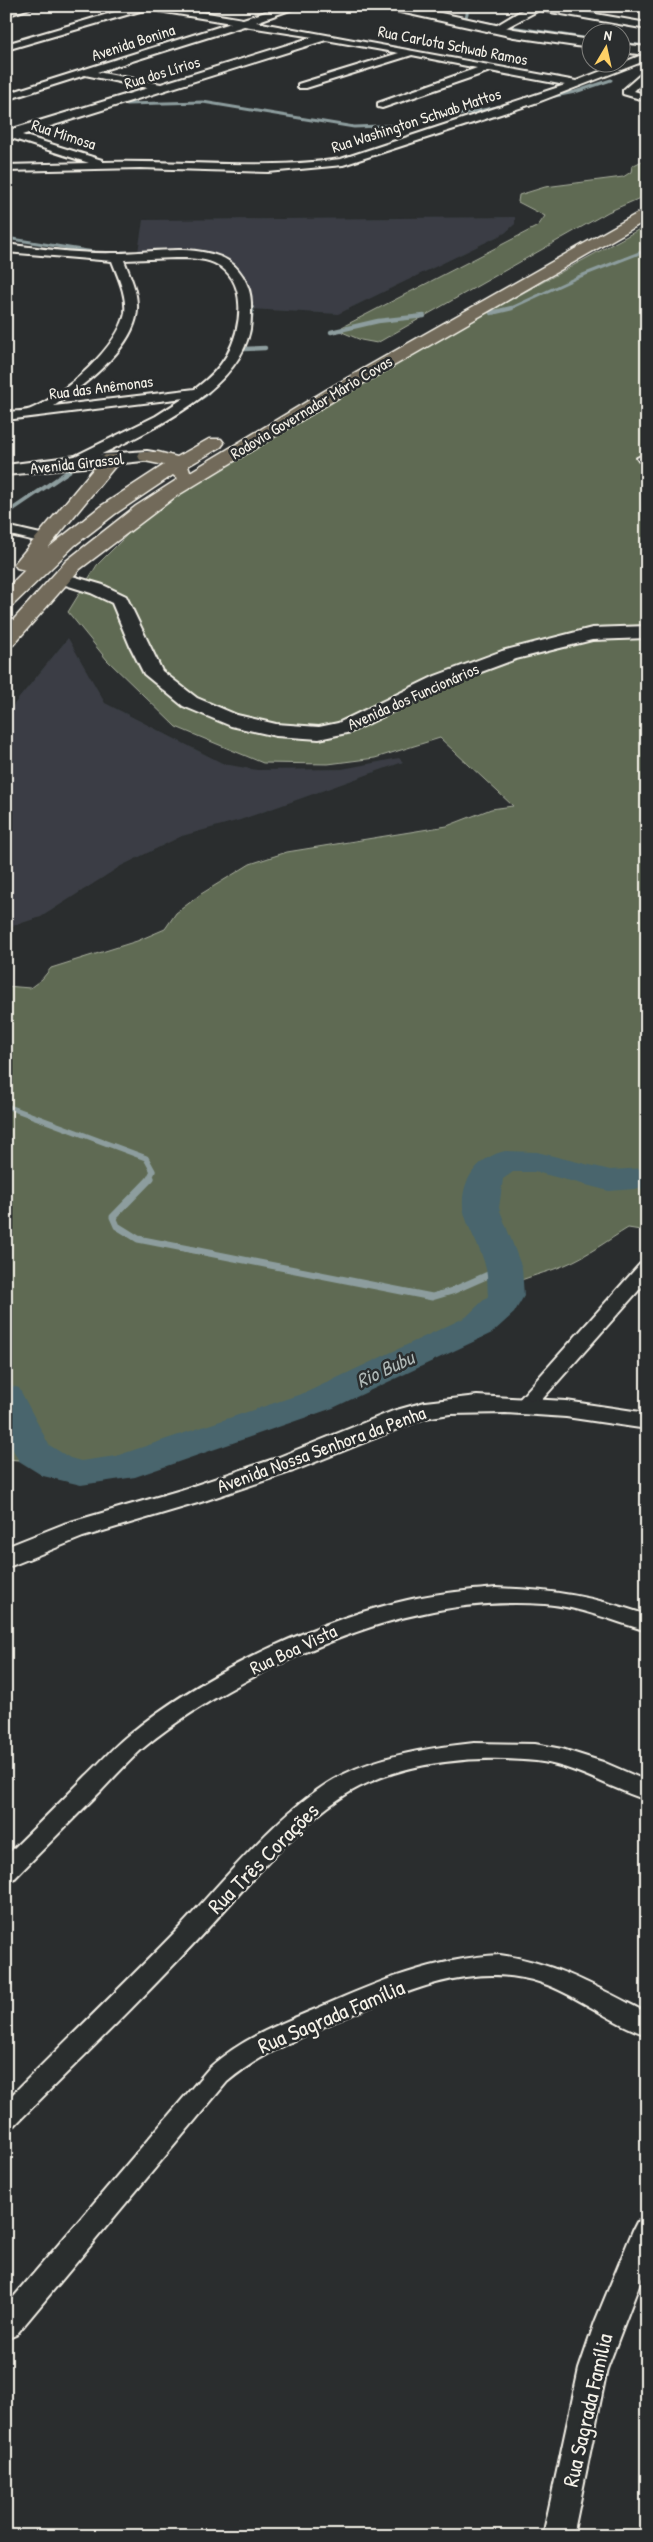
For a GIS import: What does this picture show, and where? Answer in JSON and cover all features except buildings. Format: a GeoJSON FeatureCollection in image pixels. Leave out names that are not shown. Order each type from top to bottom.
{"type":"FeatureCollection","features":[{"type":"Feature","properties":{"kind":"highway","name":"Rodovia Governador Mário Covas"},"geometry":{"type":"LineString","coordinates":[[286,402],[614,218],[647,202]]}},
{"type":"Feature","properties":{"kind":"highway","name":"Rodovia Governador Mário Covas"},"geometry":{"type":"LineString","coordinates":[[6,641],[62,578],[89,551],[143,510],[239,449],[589,244],[647,213]]}},
{"type":"Feature","properties":{"kind":"highway","name":"Rodovia Governador Mário Covas"},"geometry":{"type":"LineString","coordinates":[[6,601],[49,558],[82,530],[178,464],[223,438],[147,456]]}},
{"type":"Feature","properties":{"kind":"highway"},"geometry":{"type":"LineString","coordinates":[[89,551],[83,546],[85,542],[180,479],[182,473],[178,464],[168,459],[147,456]]}},
{"type":"Feature","properties":{"kind":"highway"},"geometry":{"type":"LineString","coordinates":[[6,586],[112,459]]}},
{"type":"Feature","properties":{"kind":"street"},"geometry":{"type":"LineString","coordinates":[[6,13],[31,6]]}},
{"type":"Feature","properties":{"kind":"street"},"geometry":{"type":"LineString","coordinates":[[6,47],[147,6]]}},
{"type":"Feature","properties":{"kind":"street","name":"Rua Carlota Schwab Ramos"},"geometry":{"type":"LineString","coordinates":[[147,6],[326,36],[575,84]]}},
{"type":"Feature","properties":{"kind":"street","name":"Avenida Bonina"},"geometry":{"type":"LineString","coordinates":[[6,96],[296,6]]}},
{"type":"Feature","properties":{"kind":"street"},"geometry":{"type":"LineString","coordinates":[[390,6],[494,30],[580,43]]}},
{"type":"Feature","properties":{"kind":"street"},"geometry":{"type":"LineString","coordinates":[[494,30],[537,6],[593,18],[647,26]]}},
{"type":"Feature","properties":{"kind":"street","name":"Rua dos Lírios"},"geometry":{"type":"LineString","coordinates":[[8,135],[165,88],[326,36]]}},
{"type":"Feature","properties":{"kind":"street"},"geometry":{"type":"LineString","coordinates":[[630,49],[647,51]]}},
{"type":"Feature","properties":{"kind":"street"},"geometry":{"type":"LineString","coordinates":[[302,86],[411,52]]}},
{"type":"Feature","properties":{"kind":"street","name":"Rua Washington Schwab Mattos"},"geometry":{"type":"LineString","coordinates":[[6,168],[112,166],[291,168],[322,166],[362,156],[575,84],[647,56]]}},
{"type":"Feature","properties":{"kind":"street"},"geometry":{"type":"LineString","coordinates":[[382,105],[490,67]]}},
{"type":"Feature","properties":{"kind":"street"},"geometry":{"type":"LineString","coordinates":[[86,72],[165,88]]}},
{"type":"Feature","properties":{"kind":"street"},"geometry":{"type":"LineString","coordinates":[[647,72],[627,92],[647,98]]}},
{"type":"Feature","properties":{"kind":"street","name":"Rua Mimosa"},"geometry":{"type":"LineString","coordinates":[[8,135],[112,166]]}},
{"type":"Feature","properties":{"kind":"street"},"geometry":{"type":"LineString","coordinates":[[6,248],[71,255],[117,257],[199,256],[220,261],[232,270],[245,293],[246,309],[239,348],[224,371],[199,393],[179,407],[76,461]]}},
{"type":"Feature","properties":{"kind":"street"},"geometry":{"type":"LineString","coordinates":[[35,413],[84,380],[112,351],[130,318],[131,300],[117,257]]}},
{"type":"Feature","properties":{"kind":"street","name":"Rua das Anêmonas"},"geometry":{"type":"LineString","coordinates":[[6,416],[199,393]]}},
{"type":"Feature","properties":{"kind":"street","name":"Avenida Girassol"},"geometry":{"type":"LineString","coordinates":[[6,470],[76,461],[147,456]]}},
{"type":"Feature","properties":{"kind":"street"},"geometry":{"type":"LineString","coordinates":[[6,530],[44,539]]}},
{"type":"Feature","properties":{"kind":"street","name":"Avenida dos Funcionários"},"geometry":{"type":"LineString","coordinates":[[62,578],[97,589],[120,600],[139,646],[154,674],[190,702],[231,720],[276,730],[320,733],[344,728],[442,680],[509,655],[592,634],[647,632]]}},
{"type":"Feature","properties":{"kind":"street"},"geometry":{"type":"LineString","coordinates":[[524,1407],[647,1268]]}},
{"type":"Feature","properties":{"kind":"street","name":"Avenida Nossa Senhora da Penha"},"geometry":{"type":"LineString","coordinates":[[6,1559],[34,1544],[66,1532],[192,1496],[338,1444],[402,1416],[452,1406],[524,1407],[647,1421]]}},
{"type":"Feature","properties":{"kind":"street","name":"Rua Boa Vista"},"geometry":{"type":"LineString","coordinates":[[6,1872],[134,1743],[200,1695],[277,1654],[352,1622],[406,1606],[453,1598],[512,1595],[556,1597],[592,1603],[647,1623]]}},
{"type":"Feature","properties":{"kind":"street","name":"Rua Três Corações"},"geometry":{"type":"LineString","coordinates":[[6,2118],[187,1936],[266,1849],[328,1794],[364,1773],[392,1764],[438,1756],[501,1752],[539,1753],[583,1764],[647,1791]]}},
{"type":"Feature","properties":{"kind":"street","name":"Rua Sagrada Família"},"geometry":{"type":"LineString","coordinates":[[6,2327],[218,2075],[242,2055],[271,2038],[378,1993],[441,1973],[478,1966],[498,1965],[521,1967],[546,1974],[647,2025]]}},
{"type":"Feature","properties":{"kind":"street","name":"Rua Sagrada Família"},"geometry":{"type":"LineString","coordinates":[[558,2536],[593,2368],[608,2322],[647,2230]]}},
{"type":"Feature","properties":{"kind":"shaded area"},"geometry":{"type":"Polygon","coordinates":[[[515,217],[515,224],[505,233],[338,314],[249,309],[227,261],[219,256],[206,253],[138,252],[143,220],[515,217]]]}},
{"type":"Feature","properties":{"kind":"shaded area"},"geometry":{"type":"Polygon","coordinates":[[[68,638],[105,703],[224,764],[257,770],[342,769],[399,758],[403,762],[240,820],[182,836],[121,866],[41,917],[6,928],[6,714],[68,638]]]}},
{"type":"Feature","properties":{"kind":"green space"},"geometry":{"type":"Polygon","coordinates":[[[647,155],[647,195],[608,212],[377,343],[361,340],[342,332],[342,327],[538,226],[545,216],[518,202],[519,195],[545,187],[623,177],[631,172],[632,166],[646,159],[647,155]]]}},
{"type":"Feature","properties":{"kind":"green space"},"geometry":{"type":"Polygon","coordinates":[[[647,225],[647,1231],[628,1228],[573,1261],[511,1284],[492,1301],[485,1314],[481,1331],[473,1337],[444,1345],[425,1358],[398,1368],[277,1424],[185,1454],[116,1468],[6,1459],[6,986],[30,988],[42,979],[51,968],[137,941],[165,929],[176,913],[201,894],[250,864],[287,852],[447,826],[491,809],[513,806],[440,738],[375,758],[328,764],[263,763],[176,727],[107,660],[68,612],[97,565],[141,521],[202,479],[408,356],[647,225]]]}},
{"type":"Feature","properties":{"kind":"waterway"},"geometry":{"type":"LineString","coordinates":[[460,6],[468,10],[466,17],[468,19],[498,25]]}},
{"type":"Feature","properties":{"kind":"waterway"},"geometry":{"type":"LineString","coordinates":[[511,27],[580,37]]}},
{"type":"Feature","properties":{"kind":"waterway"},"geometry":{"type":"LineString","coordinates":[[630,44],[647,46]]}},
{"type":"Feature","properties":{"kind":"waterway"},"geometry":{"type":"LineString","coordinates":[[545,98],[575,92],[611,80]]}},
{"type":"Feature","properties":{"kind":"waterway"},"geometry":{"type":"LineString","coordinates":[[126,104],[203,102],[354,127],[406,125],[503,106]]}},
{"type":"Feature","properties":{"kind":"waterway"},"geometry":{"type":"LineString","coordinates":[[6,238],[94,252]]}},
{"type":"Feature","properties":{"kind":"waterway"},"geometry":{"type":"LineString","coordinates":[[510,308],[578,277],[647,250]]}},
{"type":"Feature","properties":{"kind":"waterway"},"geometry":{"type":"LineString","coordinates":[[122,252],[138,253]]}},
{"type":"Feature","properties":{"kind":"waterway"},"geometry":{"type":"LineString","coordinates":[[249,295],[252,309]]}},
{"type":"Feature","properties":{"kind":"waterway"},"geometry":{"type":"LineString","coordinates":[[491,313],[510,308]]}},
{"type":"Feature","properties":{"kind":"waterway"},"geometry":{"type":"LineString","coordinates":[[238,353],[249,333],[252,309]]}},
{"type":"Feature","properties":{"kind":"waterway"},"geometry":{"type":"LineString","coordinates":[[331,332],[378,321],[424,316]]}},
{"type":"Feature","properties":{"kind":"waterway"},"geometry":{"type":"LineString","coordinates":[[244,349],[265,348]]}},
{"type":"Feature","properties":{"kind":"waterway"},"geometry":{"type":"LineString","coordinates":[[183,409],[205,395],[216,383]]}},
{"type":"Feature","properties":{"kind":"waterway"},"geometry":{"type":"LineString","coordinates":[[6,517],[13,509],[69,471]]}},
{"type":"Feature","properties":{"kind":"waterway"},"geometry":{"type":"LineString","coordinates":[[6,1106],[146,1158],[153,1171],[149,1179]]}},
{"type":"Feature","properties":{"kind":"waterway","name":"Rio Bubu"},"geometry":{"type":"LineString","coordinates":[[6,1396],[33,1452],[42,1459],[57,1467],[81,1473],[121,1468],[320,1400],[479,1325],[501,1305],[506,1296],[504,1268],[481,1208],[482,1192],[487,1175],[505,1161],[537,1162],[609,1181],[647,1178]]}},
{"type":"Feature","properties":{"kind":"waterway"},"geometry":{"type":"LineString","coordinates":[[151,1178],[113,1217],[117,1226],[138,1239],[432,1297],[452,1291],[504,1268]]}}]}
